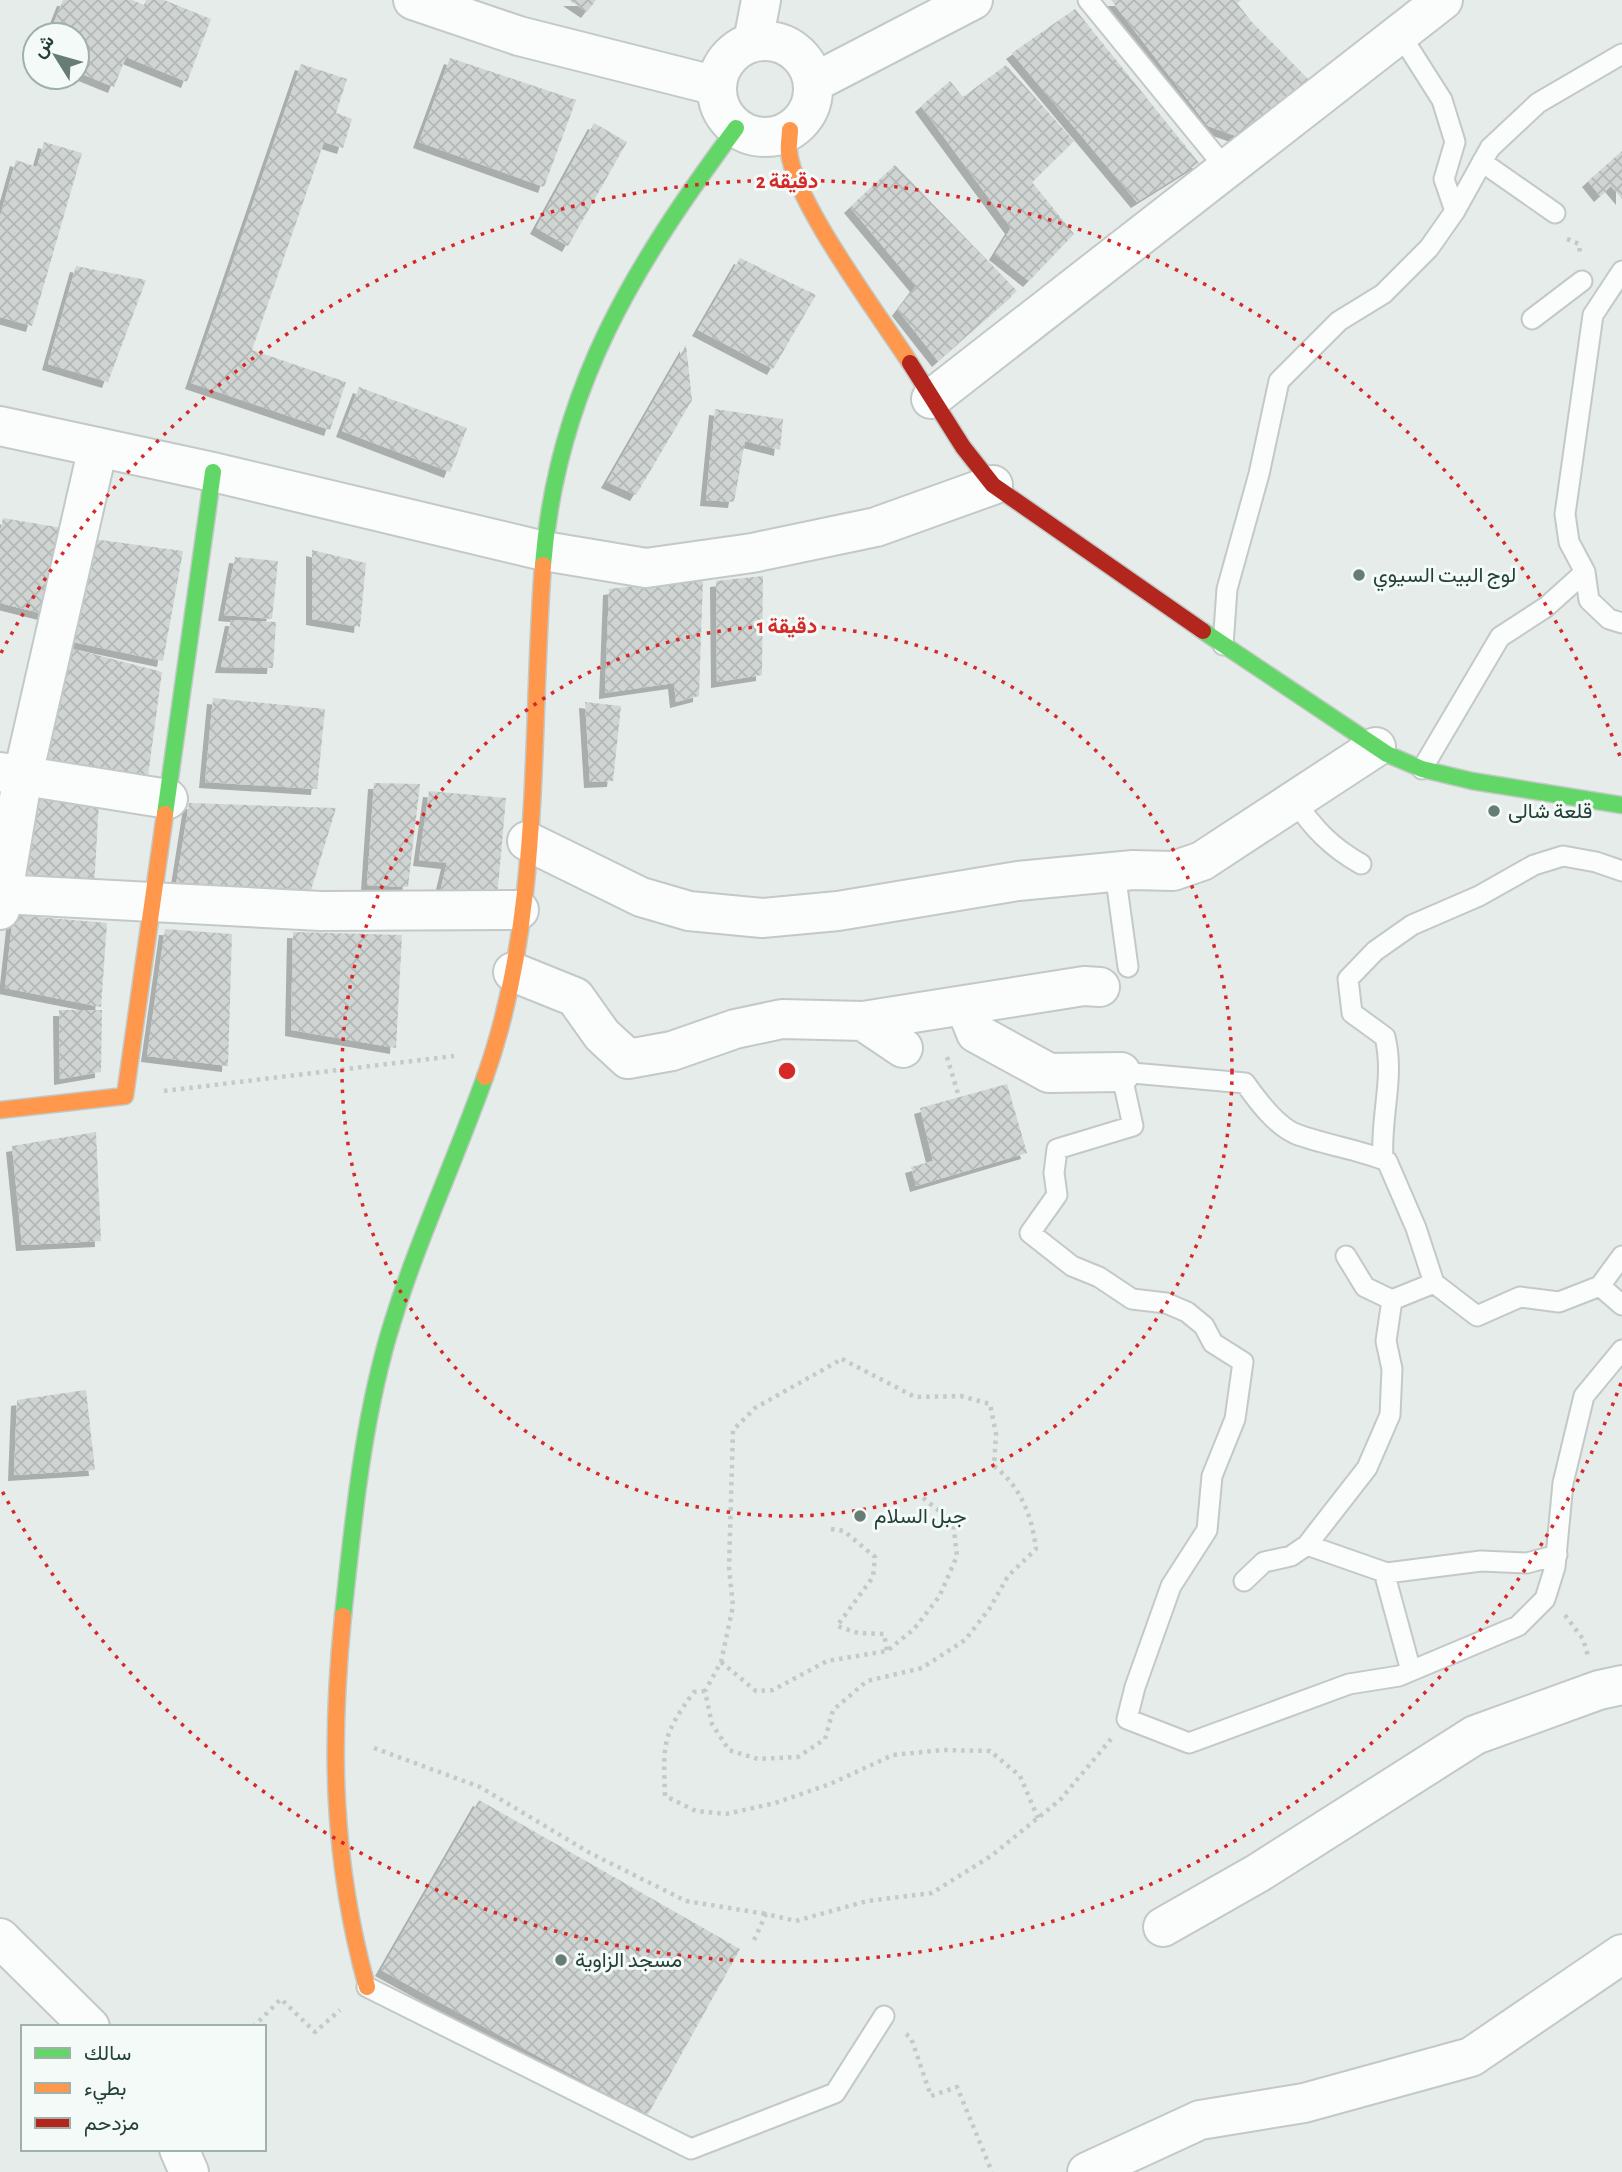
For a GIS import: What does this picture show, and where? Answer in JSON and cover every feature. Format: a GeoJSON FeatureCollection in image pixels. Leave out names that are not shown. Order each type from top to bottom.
{"type":"FeatureCollection","features":[{"type":"Feature","properties":{"kind":"street"},"geometry":{"type":"LineString","coordinates":[[413,0],[519,36],[717,86]]}},
{"type":"Feature","properties":{"kind":"street"},"geometry":{"type":"LineString","coordinates":[[753,42],[761,0]]}},
{"type":"Feature","properties":{"kind":"street"},"geometry":{"type":"LineString","coordinates":[[813,83],[973,0]]}},
{"type":"Feature","properties":{"kind":"street"},"geometry":{"type":"LineString","coordinates":[[931,399],[1444,0]]}},
{"type":"Feature","properties":{"kind":"street"},"geometry":{"type":"LineString","coordinates":[[766,40],[792,48],[810,69],[813,83],[808,110],[790,130],[763,136],[736,128],[722,109],[717,86],[728,59],[753,42],[766,40]]}},
{"type":"Feature","properties":{"kind":"street"},"geometry":{"type":"LineString","coordinates":[[367,1987],[352,1942],[333,1795],[340,1629],[368,1427],[383,1356],[454,1153],[496,1050],[513,972],[534,766],[544,551],[564,451],[580,394],[612,317],[685,196],[736,128]]}},
{"type":"Feature","properties":{"kind":"street"},"geometry":{"type":"LineString","coordinates":[[790,130],[789,152],[797,180],[810,204],[962,447],[993,485],[1223,645],[1376,747],[1422,769],[1507,788],[1579,796],[1622,805]]}},
{"type":"Feature","properties":{"kind":"street"},"geometry":{"type":"LineString","coordinates":[[0,426],[213,472],[544,551],[646,568],[752,553],[876,527],[993,485]]}},
{"type":"Feature","properties":{"kind":"street"},"geometry":{"type":"LineString","coordinates":[[99,447],[12,773],[1,899],[321,911],[519,910]]}},
{"type":"Feature","properties":{"kind":"street"},"geometry":{"type":"LineString","coordinates":[[0,1110],[125,1096],[213,472]]}},
{"type":"Feature","properties":{"kind":"street"},"geometry":{"type":"LineString","coordinates":[[527,841],[641,897],[689,911],[762,918],[838,911],[1018,881],[1115,872],[1173,871],[1202,861],[1376,747]]}},
{"type":"Feature","properties":{"kind":"street"},"geometry":{"type":"LineString","coordinates":[[12,773],[168,799]]}},
{"type":"Feature","properties":{"kind":"street"},"geometry":{"type":"LineString","coordinates":[[513,972],[575,997],[602,1035],[628,1059],[672,1051],[736,1029],[782,1019],[863,1021],[1084,986],[1114,977]]}},
{"type":"Feature","properties":{"kind":"street"},"geometry":{"type":"LineString","coordinates":[[965,1006],[976,1033],[1049,1073],[1121,1072]]}},
{"type":"Feature","properties":{"kind":"street"},"geometry":{"type":"LineString","coordinates":[[863,1021],[903,1048]]}},
{"type":"Feature","properties":{"kind":"street"},"geometry":{"type":"LineString","coordinates":[[1163,1927],[1258,1873],[1475,1735],[1611,1687]]}},
{"type":"Feature","properties":{"kind":"street"},"geometry":{"type":"LineString","coordinates":[[0,1938],[88,2025]]}},
{"type":"Feature","properties":{"kind":"street"},"geometry":{"type":"LineString","coordinates":[[1087,2172],[1200,2120],[1304,2103],[1471,2057],[1622,1954]]}},
{"type":"Feature","properties":{"kind":"street"},"geometry":{"type":"LineString","coordinates":[[180,2151],[189,2172]]}},
{"type":"Feature","properties":{"kind":"lane"},"geometry":{"type":"LineString","coordinates":[[1088,0],[1227,170]]}},
{"type":"Feature","properties":{"kind":"lane"},"geometry":{"type":"LineString","coordinates":[[1400,34],[1442,100],[1455,142],[1444,179],[1455,211]]}},
{"type":"Feature","properties":{"kind":"lane"},"geometry":{"type":"LineString","coordinates":[[1223,645],[1227,589],[1259,474],[1279,381],[1339,321],[1383,294],[1429,248],[1455,211],[1490,148],[1538,103],[1622,54]]}},
{"type":"Feature","properties":{"kind":"lane"},"geometry":{"type":"LineString","coordinates":[[1482,162],[1555,213]]}},
{"type":"Feature","properties":{"kind":"lane"},"geometry":{"type":"LineString","coordinates":[[1622,271],[1593,315],[1570,459],[1571,484],[1565,514],[1569,542],[1585,572],[1589,600],[1609,619],[1622,623]]}},
{"type":"Feature","properties":{"kind":"lane"},"geometry":{"type":"LineString","coordinates":[[1532,319],[1581,281]]}},
{"type":"Feature","properties":{"kind":"lane"},"geometry":{"type":"LineString","coordinates":[[1422,769],[1500,637],[1546,607],[1585,572]]}},
{"type":"Feature","properties":{"kind":"lane"},"geometry":{"type":"LineString","coordinates":[[1294,800],[1314,830],[1334,849],[1361,864]]}},
{"type":"Feature","properties":{"kind":"lane"},"geometry":{"type":"LineString","coordinates":[[1383,1159],[1381,1130],[1390,1060],[1385,1037],[1352,1013],[1348,979],[1375,951],[1412,925],[1479,896],[1534,865],[1563,856],[1596,862],[1622,871]]}},
{"type":"Feature","properties":{"kind":"lane"},"geometry":{"type":"LineString","coordinates":[[1114,977],[1115,872]]}},
{"type":"Feature","properties":{"kind":"lane"},"geometry":{"type":"LineString","coordinates":[[1622,1256],[1600,1286],[1559,1302],[1520,1297],[1477,1316],[1434,1283],[1416,1228],[1387,1161],[1294,1133],[1259,1103],[1245,1083],[1121,1072],[1133,1126],[1057,1149],[1054,1173],[1057,1195],[1030,1233],[1072,1266],[1099,1277],[1132,1299],[1166,1303],[1187,1312],[1204,1326],[1213,1343],[1243,1362],[1235,1419],[1212,1476],[1208,1530],[1171,1586],[1135,1687],[1127,1720],[1189,1743],[1349,1684],[1399,1676],[1518,1626],[1545,1599],[1556,1561],[1563,1483],[1584,1396],[1622,1350]]}},
{"type":"Feature","properties":{"kind":"lane"},"geometry":{"type":"LineString","coordinates":[[1346,1256],[1365,1287],[1392,1300],[1434,1283]]}},
{"type":"Feature","properties":{"kind":"lane"},"geometry":{"type":"LineString","coordinates":[[1600,1286],[1622,1305]]}},
{"type":"Feature","properties":{"kind":"lane"},"geometry":{"type":"LineString","coordinates":[[1244,1581],[1264,1562],[1291,1556],[1307,1545],[1367,1468],[1390,1415],[1392,1369],[1386,1341],[1392,1300]]}},
{"type":"Feature","properties":{"kind":"lane"},"geometry":{"type":"LineString","coordinates":[[1307,1545],[1384,1572],[1481,1561],[1556,1561]]}},
{"type":"Feature","properties":{"kind":"lane"},"geometry":{"type":"LineString","coordinates":[[1384,1572],[1411,1671]]}},
{"type":"Feature","properties":{"kind":"lane"},"geometry":{"type":"LineString","coordinates":[[367,1987],[691,2149],[835,2093],[884,2016]]}},
{"type":"Feature","properties":{"kind":"path"},"geometry":{"type":"LineString","coordinates":[[125,1096],[496,1050]]}},
{"type":"Feature","properties":{"kind":"path"},"geometry":{"type":"LineString","coordinates":[[842,1359],[915,1397],[961,1396],[990,1404],[996,1434],[994,1466],[1014,1482],[1033,1525],[1036,1549],[1008,1576],[990,1608],[965,1640],[922,1668],[867,1681],[833,1710],[825,1739],[798,1757],[758,1759],[729,1750],[712,1724],[705,1691],[721,1662],[733,1606],[729,1568],[733,1430],[755,1408],[842,1359]]}},
{"type":"Feature","properties":{"kind":"path"},"geometry":{"type":"LineString","coordinates":[[721,1662],[756,1691],[773,1690],[827,1661],[887,1651],[914,1629],[939,1597],[957,1556],[953,1522],[922,1497]]}},
{"type":"Feature","properties":{"kind":"path"},"geometry":{"type":"LineString","coordinates":[[831,1529],[845,1531],[876,1557],[873,1577],[838,1626],[858,1633],[884,1634],[887,1651]]}},
{"type":"Feature","properties":{"kind":"path"},"geometry":{"type":"LineString","coordinates":[[1556,1561],[1561,1609],[1583,1639],[1611,1687]]}},
{"type":"Feature","properties":{"kind":"path"},"geometry":{"type":"LineString","coordinates":[[705,1691],[694,1692],[671,1723],[663,1748],[665,1796],[696,1811],[726,1814],[775,1803],[830,1784],[893,1755],[943,1750],[990,1751],[1020,1776],[1038,1818]]}},
{"type":"Feature","properties":{"kind":"path"},"geometry":{"type":"LineString","coordinates":[[336,1734],[480,1787],[590,1853],[686,1901],[796,1921],[867,1901],[932,1893],[991,1856],[1060,1800],[1127,1720]]}},
{"type":"Feature","properties":{"kind":"path"},"geometry":{"type":"LineString","coordinates":[[754,1940],[766,1914]]}},
{"type":"Feature","properties":{"kind":"path"},"geometry":{"type":"LineString","coordinates":[[255,2025],[281,1999],[315,2032],[367,1987]]}},
{"type":"Feature","properties":{"kind":"path"},"geometry":{"type":"LineString","coordinates":[[884,2016],[911,2038],[931,2096],[957,2087],[992,2172]]}},
{"type":"Feature","properties":{"kind":"building"},"geometry":{"type":"Polygon","coordinates":[[[63,0],[132,0],[144,5],[146,0],[164,0],[211,19],[187,82],[126,57],[114,87],[91,78],[91,21],[55,21],[63,0]]]}},
{"type":"Feature","properties":{"kind":"building"},"geometry":{"type":"Polygon","coordinates":[[[569,0],[596,0],[587,12],[569,0]]]}},
{"type":"Feature","properties":{"kind":"building"},"geometry":{"type":"Polygon","coordinates":[[[1111,0],[1241,0],[1237,3],[1251,21],[1314,85],[1247,140],[1208,126],[1111,0]]]}},
{"type":"Feature","properties":{"kind":"building"},"geometry":{"type":"Polygon","coordinates":[[[1075,9],[1199,163],[1137,202],[1012,53],[1075,9]]]}},
{"type":"Feature","properties":{"kind":"building"},"geometry":{"type":"Polygon","coordinates":[[[450,58],[576,100],[544,187],[419,142],[450,58]]]}},
{"type":"Feature","properties":{"kind":"building"},"geometry":{"type":"Polygon","coordinates":[[[301,64],[347,79],[336,113],[352,119],[343,148],[324,142],[252,350],[346,382],[330,430],[191,383],[301,64]]]}},
{"type":"Feature","properties":{"kind":"building"},"geometry":{"type":"Polygon","coordinates":[[[1006,65],[1074,141],[1032,182],[1074,234],[1029,281],[995,254],[1011,228],[921,106],[950,81],[963,97],[1006,65]]]}},
{"type":"Feature","properties":{"kind":"building"},"geometry":{"type":"Polygon","coordinates":[[[594,123],[627,142],[568,246],[536,228],[594,123]]]}},
{"type":"Feature","properties":{"kind":"building"},"geometry":{"type":"Polygon","coordinates":[[[44,142],[82,153],[32,326],[0,317],[0,217],[16,160],[37,167],[44,142]]]}},
{"type":"Feature","properties":{"kind":"building"},"geometry":{"type":"Polygon","coordinates":[[[1622,151],[1622,199],[1611,186],[1600,196],[1588,181],[1622,151]]]}},
{"type":"Feature","properties":{"kind":"building"},"geometry":{"type":"Polygon","coordinates":[[[895,165],[1017,291],[938,361],[898,310],[916,286],[850,207],[895,165]]]}},
{"type":"Feature","properties":{"kind":"building"},"geometry":{"type":"Polygon","coordinates":[[[740,258],[816,295],[773,369],[698,330],[740,258]]]}},
{"type":"Feature","properties":{"kind":"building"},"geometry":{"type":"Polygon","coordinates":[[[76,266],[146,280],[108,382],[48,364],[76,266]]]}},
{"type":"Feature","properties":{"kind":"building"},"geometry":{"type":"Polygon","coordinates":[[[686,345],[692,400],[636,495],[607,482],[686,345]]]}},
{"type":"Feature","properties":{"kind":"building"},"geometry":{"type":"Polygon","coordinates":[[[359,387],[467,428],[450,472],[342,431],[359,387]]]}},
{"type":"Feature","properties":{"kind":"building"},"geometry":{"type":"Polygon","coordinates":[[[715,409],[783,419],[780,450],[745,441],[734,502],[706,500],[715,409]]]}},
{"type":"Feature","properties":{"kind":"building"},"geometry":{"type":"Polygon","coordinates":[[[3,518],[62,528],[44,614],[0,603],[0,532],[3,518]]]}},
{"type":"Feature","properties":{"kind":"building"},"geometry":{"type":"Polygon","coordinates":[[[93,539],[183,551],[163,661],[73,642],[93,539]]]}},
{"type":"Feature","properties":{"kind":"building"},"geometry":{"type":"Polygon","coordinates":[[[312,550],[366,563],[360,627],[312,619],[312,550]]]}},
{"type":"Feature","properties":{"kind":"building"},"geometry":{"type":"Polygon","coordinates":[[[235,557],[278,561],[272,619],[224,615],[235,557]]]}},
{"type":"Feature","properties":{"kind":"building"},"geometry":{"type":"Polygon","coordinates":[[[763,576],[762,675],[717,682],[716,581],[763,576]]]}},
{"type":"Feature","properties":{"kind":"building"},"geometry":{"type":"Polygon","coordinates":[[[703,578],[699,696],[676,702],[674,683],[605,693],[609,589],[703,578]]]}},
{"type":"Feature","properties":{"kind":"building"},"geometry":{"type":"Polygon","coordinates":[[[231,620],[276,622],[273,668],[221,667],[231,620]]]}},
{"type":"Feature","properties":{"kind":"building"},"geometry":{"type":"Polygon","coordinates":[[[70,648],[162,672],[147,783],[46,764],[70,648]]]}},
{"type":"Feature","properties":{"kind":"building"},"geometry":{"type":"Polygon","coordinates":[[[213,698],[325,709],[317,789],[205,782],[213,698]]]}},
{"type":"Feature","properties":{"kind":"building"},"geometry":{"type":"Polygon","coordinates":[[[585,702],[621,706],[613,781],[590,782],[585,702]]]}},
{"type":"Feature","properties":{"kind":"building"},"geometry":{"type":"Polygon","coordinates":[[[374,783],[420,784],[408,887],[367,885],[374,783]]]}},
{"type":"Feature","properties":{"kind":"building"},"geometry":{"type":"Polygon","coordinates":[[[429,791],[506,798],[497,898],[439,896],[447,863],[419,860],[429,791]]]}},
{"type":"Feature","properties":{"kind":"building"},"geometry":{"type":"Polygon","coordinates":[[[33,797],[99,803],[94,887],[20,880],[33,797]]]}},
{"type":"Feature","properties":{"kind":"building"},"geometry":{"type":"Polygon","coordinates":[[[189,803],[336,808],[309,897],[176,885],[189,803]]]}},
{"type":"Feature","properties":{"kind":"building"},"geometry":{"type":"Polygon","coordinates":[[[13,915],[107,923],[101,1007],[5,988],[13,915]]]}},
{"type":"Feature","properties":{"kind":"building"},"geometry":{"type":"Polygon","coordinates":[[[165,929],[232,934],[228,1066],[147,1056],[165,929]]]}},
{"type":"Feature","properties":{"kind":"building"},"geometry":{"type":"Polygon","coordinates":[[[293,932],[402,935],[396,1048],[291,1030],[293,932]]]}},
{"type":"Feature","properties":{"kind":"building"},"geometry":{"type":"Polygon","coordinates":[[[59,1010],[102,1010],[101,1072],[60,1079],[59,1010]]]}},
{"type":"Feature","properties":{"kind":"building"},"geometry":{"type":"Polygon","coordinates":[[[1007,1084],[1027,1153],[916,1186],[911,1167],[933,1161],[920,1108],[1007,1084]]]}},
{"type":"Feature","properties":{"kind":"building"},"geometry":{"type":"Polygon","coordinates":[[[96,1132],[101,1241],[22,1245],[12,1146],[96,1132]]]}},
{"type":"Feature","properties":{"kind":"building"},"geometry":{"type":"Polygon","coordinates":[[[86,1390],[95,1470],[14,1475],[17,1400],[86,1390]]]}},
{"type":"Feature","properties":{"kind":"building","name":"مسجد الزاوية"},"geometry":{"type":"Polygon","coordinates":[[[479,1800],[740,1949],[647,2116],[381,1970],[479,1800]]]}},
{"type":"Feature","properties":{"kind":"traffic: fast"},"geometry":{"type":"LineString","coordinates":[[543,565],[551,501],[565,442],[583,386],[606,332],[665,230],[736,128]]}},
{"type":"Feature","properties":{"kind":"traffic: fast"},"geometry":{"type":"LineString","coordinates":[[165,814],[213,472]]}},
{"type":"Feature","properties":{"kind":"traffic: fast"},"geometry":{"type":"LineString","coordinates":[[1203,631],[1387,754],[1422,769],[1472,781],[1622,805]]}},
{"type":"Feature","properties":{"kind":"traffic: fast"},"geometry":{"type":"LineString","coordinates":[[343,1616],[360,1475],[379,1371],[398,1304],[485,1077]]}},
{"type":"Feature","properties":{"kind":"traffic: slow"},"geometry":{"type":"LineString","coordinates":[[790,130],[789,152],[794,173],[806,199],[840,259],[910,363]]}},
{"type":"Feature","properties":{"kind":"traffic: slow"},"geometry":{"type":"LineString","coordinates":[[485,1077],[504,1015],[517,952],[525,888],[531,824],[543,565]]}},
{"type":"Feature","properties":{"kind":"traffic: slow"},"geometry":{"type":"LineString","coordinates":[[0,1110],[125,1096],[165,814]]}},
{"type":"Feature","properties":{"kind":"traffic: slow"},"geometry":{"type":"LineString","coordinates":[[343,1616],[336,1711],[337,1803],[347,1894],[367,1987]]}},
{"type":"Feature","properties":{"kind":"traffic: jam"},"geometry":{"type":"LineString","coordinates":[[910,363],[963,447],[993,485],[1203,631]]}},
{"type":"Feature","properties":{"kind":"place","name":"لوج البيت السيوي"},"geometry":{"type":"Point","coordinates":[1359,575]}},
{"type":"Feature","properties":{"kind":"place","name":"قلعة شالى"},"geometry":{"type":"Point","coordinates":[1494,811]}},
{"type":"Feature","properties":{"kind":"place","name":"جبل السلام"},"geometry":{"type":"Point","coordinates":[860,1516]}},
{"type":"Feature","properties":{"kind":"place","name":"مسجد الزاوية"},"geometry":{"type":"Point","coordinates":[561,1960]}}]}
